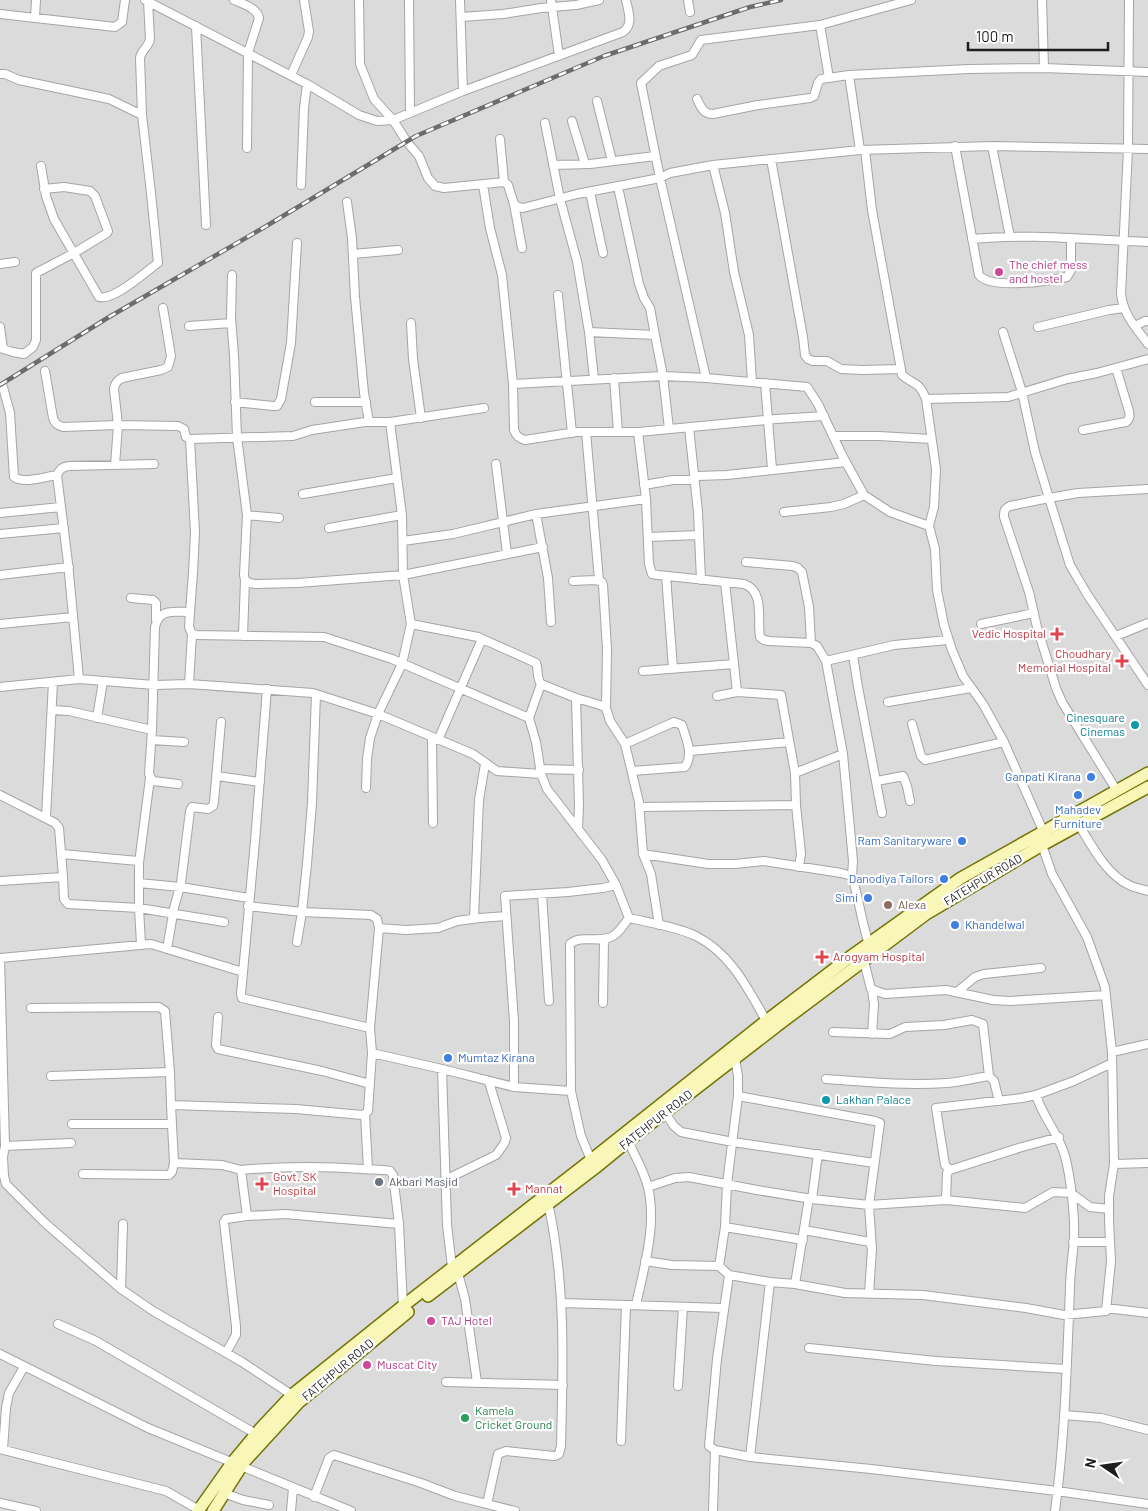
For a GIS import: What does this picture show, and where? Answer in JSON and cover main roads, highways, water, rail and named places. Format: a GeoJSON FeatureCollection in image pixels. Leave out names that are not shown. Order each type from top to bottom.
{"type":"FeatureCollection","features":[{"type":"Feature","properties":{"kind":"railway"},"geometry":{"type":"LineString","coordinates":[[0,385],[109,317],[263,228],[416,136],[604,56],[750,7],[781,0]]}},
{"type":"Feature","properties":{"kind":"place","name":"The chief mess and hostel"},"geometry":{"type":"Point","coordinates":[999,272]}},
{"type":"Feature","properties":{"kind":"place","name":"Vedic Hospital"},"geometry":{"type":"Point","coordinates":[1057,634]}},
{"type":"Feature","properties":{"kind":"place","name":"Choudhary Memorial Hospital"},"geometry":{"type":"Point","coordinates":[1122,661]}},
{"type":"Feature","properties":{"kind":"place","name":"Cinesquare Cinemas"},"geometry":{"type":"Point","coordinates":[1135,725]}},
{"type":"Feature","properties":{"kind":"place","name":"Ganpati Kirana"},"geometry":{"type":"Point","coordinates":[1091,777]}},
{"type":"Feature","properties":{"kind":"place","name":"Mahadev Furniture"},"geometry":{"type":"Point","coordinates":[1078,795]}},
{"type":"Feature","properties":{"kind":"place","name":"Ram Sanitaryware"},"geometry":{"type":"Point","coordinates":[962,841]}},
{"type":"Feature","properties":{"kind":"place","name":"Danodiya Tailors"},"geometry":{"type":"Point","coordinates":[944,879]}},
{"type":"Feature","properties":{"kind":"place","name":"Simi"},"geometry":{"type":"Point","coordinates":[868,898]}},
{"type":"Feature","properties":{"kind":"place","name":"Alexa"},"geometry":{"type":"Point","coordinates":[888,905]}},
{"type":"Feature","properties":{"kind":"place","name":"Khandelwal"},"geometry":{"type":"Point","coordinates":[955,925]}},
{"type":"Feature","properties":{"kind":"place","name":"Arogyam Hospital"},"geometry":{"type":"Point","coordinates":[822,957]}},
{"type":"Feature","properties":{"kind":"place","name":"Mumtaz Kirana"},"geometry":{"type":"Point","coordinates":[448,1058]}},
{"type":"Feature","properties":{"kind":"place","name":"Lakhan Palace"},"geometry":{"type":"Point","coordinates":[826,1100]}},
{"type":"Feature","properties":{"kind":"place","name":"Akbari Masjid"},"geometry":{"type":"Point","coordinates":[379,1182]}},
{"type":"Feature","properties":{"kind":"place","name":"Govt. SK Hospital"},"geometry":{"type":"Point","coordinates":[262,1184]}},
{"type":"Feature","properties":{"kind":"place","name":"Mannat"},"geometry":{"type":"Point","coordinates":[514,1189]}},
{"type":"Feature","properties":{"kind":"place","name":"TAJ Hotel"},"geometry":{"type":"Point","coordinates":[431,1321]}},
{"type":"Feature","properties":{"kind":"place","name":"Muscat City"},"geometry":{"type":"Point","coordinates":[367,1365]}},
{"type":"Feature","properties":{"kind":"place","name":"Kamela Cricket Ground"},"geometry":{"type":"Point","coordinates":[465,1418]}}]}
